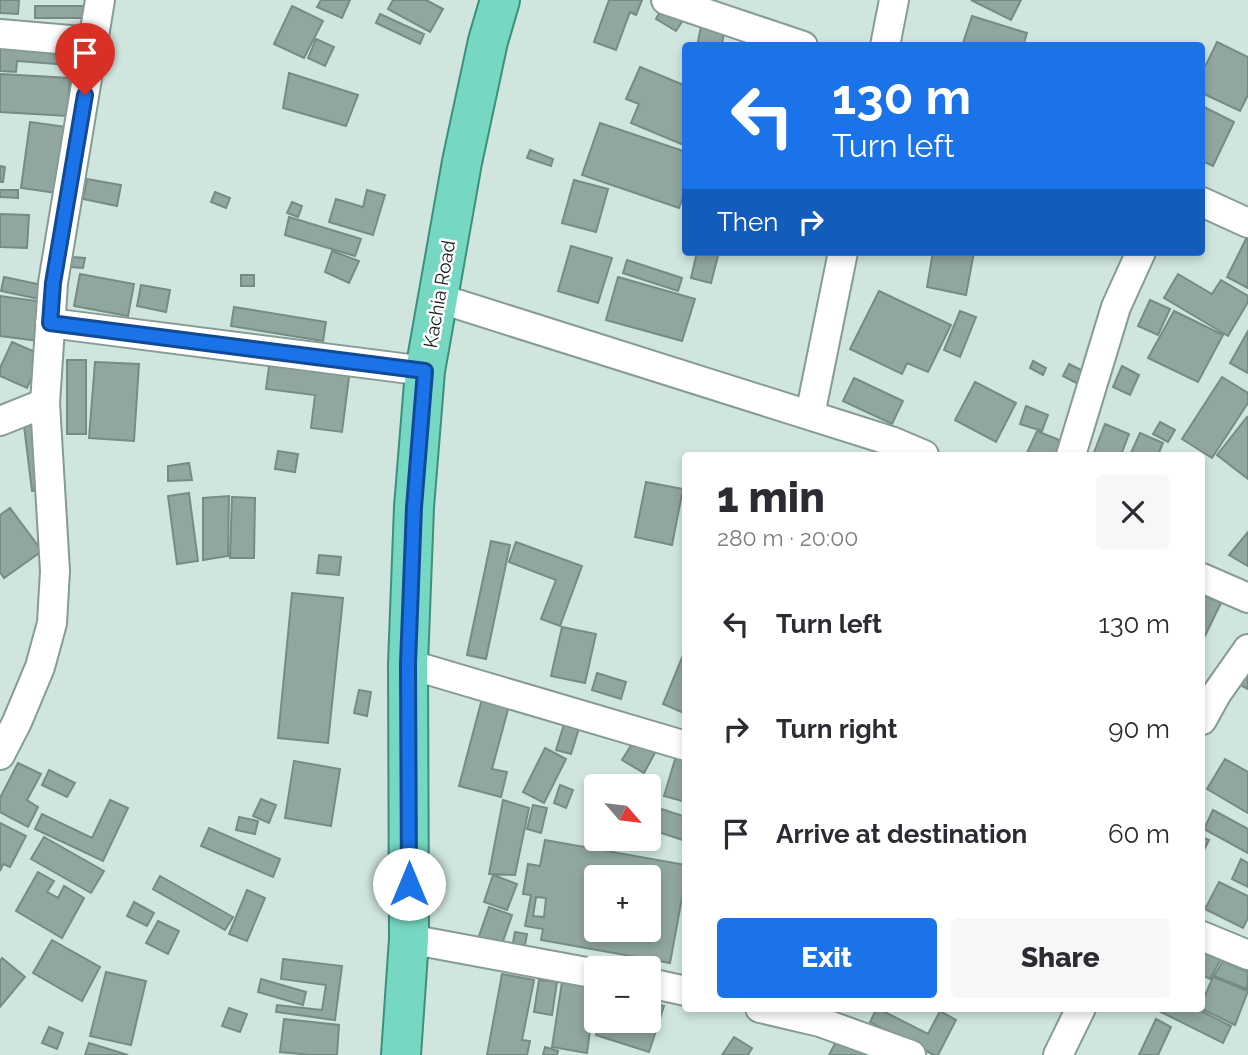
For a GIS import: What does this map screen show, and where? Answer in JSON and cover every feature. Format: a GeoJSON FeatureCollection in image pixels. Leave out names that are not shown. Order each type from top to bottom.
{"type":"FeatureCollection","features":[{"type":"Feature","properties":{"kind":"highway","name":"Kachia Road"},"geometry":{"type":"LineString","coordinates":[[401,1055],[409,939],[408,664],[414,507],[425,371],[462,162],[488,41],[500,0]]}},
{"type":"Feature","properties":{"kind":"street"},"geometry":{"type":"LineString","coordinates":[[0,755],[40,667],[52,623],[55,571],[45,403],[53,283],[100,0]]}},
{"type":"Feature","properties":{"kind":"street"},"geometry":{"type":"LineString","coordinates":[[666,0],[791,42]]}},
{"type":"Feature","properties":{"kind":"street"},"geometry":{"type":"LineString","coordinates":[[886,42],[894,0]]}},
{"type":"Feature","properties":{"kind":"street"},"geometry":{"type":"LineString","coordinates":[[0,34],[93,42]]}},
{"type":"Feature","properties":{"kind":"street"},"geometry":{"type":"LineString","coordinates":[[1205,203],[1248,223]]}},
{"type":"Feature","properties":{"kind":"street"},"geometry":{"type":"LineString","coordinates":[[810,415],[843,256]]}},
{"type":"Feature","properties":{"kind":"street"},"geometry":{"type":"LineString","coordinates":[[1072,452],[1116,306],[1139,256]]}},
{"type":"Feature","properties":{"kind":"street"},"geometry":{"type":"LineString","coordinates":[[438,298],[891,441],[917,452]]}},
{"type":"Feature","properties":{"kind":"street"},"geometry":{"type":"LineString","coordinates":[[50,323],[425,371]]}},
{"type":"Feature","properties":{"kind":"street"},"geometry":{"type":"LineString","coordinates":[[0,421],[45,403]]}},
{"type":"Feature","properties":{"kind":"street"},"geometry":{"type":"LineString","coordinates":[[1205,579],[1248,598]]}},
{"type":"Feature","properties":{"kind":"street"},"geometry":{"type":"LineString","coordinates":[[1205,715],[1248,649]]}},
{"type":"Feature","properties":{"kind":"street"},"geometry":{"type":"LineString","coordinates":[[408,664],[682,745]]}},
{"type":"Feature","properties":{"kind":"street"},"geometry":{"type":"LineString","coordinates":[[1205,937],[1248,955]]}},
{"type":"Feature","properties":{"kind":"street"},"geometry":{"type":"LineString","coordinates":[[409,939],[584,972]]}},
{"type":"Feature","properties":{"kind":"street"},"geometry":{"type":"LineString","coordinates":[[661,986],[682,990]]}},
{"type":"Feature","properties":{"kind":"street"},"geometry":{"type":"LineString","coordinates":[[777,1012],[820,1022],[911,1055]]}},
{"type":"Feature","properties":{"kind":"street"},"geometry":{"type":"LineString","coordinates":[[1058,1055],[1079,1012]]}},
{"type":"Feature","properties":{"kind":"building"},"geometry":{"type":"Polygon","coordinates":[[[0,0],[19,0],[18,14],[0,13],[0,0]]]}},
{"type":"Feature","properties":{"kind":"building"},"geometry":{"type":"Polygon","coordinates":[[[321,0],[350,0],[342,18],[317,7],[321,0]]]}},
{"type":"Feature","properties":{"kind":"building"},"geometry":{"type":"Polygon","coordinates":[[[393,0],[426,0],[443,9],[430,32],[388,9],[393,0]]]}},
{"type":"Feature","properties":{"kind":"building"},"geometry":{"type":"Polygon","coordinates":[[[609,0],[642,0],[636,15],[630,12],[616,50],[594,42],[609,0]]]}},
{"type":"Feature","properties":{"kind":"building"},"geometry":{"type":"Polygon","coordinates":[[[971,0],[1021,0],[1011,20],[971,0]]]}},
{"type":"Feature","properties":{"kind":"building"},"geometry":{"type":"Polygon","coordinates":[[[664,4],[685,17],[676,31],[656,19],[664,4]]]}},
{"type":"Feature","properties":{"kind":"building"},"geometry":{"type":"Polygon","coordinates":[[[35,6],[96,6],[96,18],[35,18],[35,6]]]}},
{"type":"Feature","properties":{"kind":"building"},"geometry":{"type":"Polygon","coordinates":[[[292,6],[323,21],[304,58],[274,44],[292,6]]]}},
{"type":"Feature","properties":{"kind":"building"},"geometry":{"type":"Polygon","coordinates":[[[380,14],[424,34],[420,44],[376,23],[380,14]]]}},
{"type":"Feature","properties":{"kind":"building"},"geometry":{"type":"Polygon","coordinates":[[[972,16],[1027,33],[1024,42],[963,42],[972,16]]]}},
{"type":"Feature","properties":{"kind":"building"},"geometry":{"type":"Polygon","coordinates":[[[702,22],[725,27],[722,42],[698,42],[702,22]]]}},
{"type":"Feature","properties":{"kind":"building"},"geometry":{"type":"Polygon","coordinates":[[[0,38],[85,45],[82,66],[17,61],[16,72],[0,71],[0,38]]]}},
{"type":"Feature","properties":{"kind":"building"},"geometry":{"type":"Polygon","coordinates":[[[316,39],[334,47],[325,66],[308,58],[316,39]]]}},
{"type":"Feature","properties":{"kind":"building"},"geometry":{"type":"Polygon","coordinates":[[[1217,42],[1248,57],[1248,95],[1240,111],[1205,94],[1206,65],[1217,42]]]}},
{"type":"Feature","properties":{"kind":"building"},"geometry":{"type":"Polygon","coordinates":[[[640,67],[682,84],[682,144],[631,123],[639,104],[626,99],[640,67]]]}},
{"type":"Feature","properties":{"kind":"building"},"geometry":{"type":"Polygon","coordinates":[[[289,73],[358,95],[346,126],[283,108],[289,73]]]}},
{"type":"Feature","properties":{"kind":"building"},"geometry":{"type":"Polygon","coordinates":[[[0,74],[70,78],[67,116],[0,112],[0,74]]]}},
{"type":"Feature","properties":{"kind":"building"},"geometry":{"type":"Polygon","coordinates":[[[1205,108],[1234,122],[1213,166],[1205,162],[1205,108]]]}},
{"type":"Feature","properties":{"kind":"building"},"geometry":{"type":"Polygon","coordinates":[[[30,122],[67,127],[57,193],[21,188],[30,122]]]}},
{"type":"Feature","properties":{"kind":"building"},"geometry":{"type":"Polygon","coordinates":[[[600,123],[682,151],[682,200],[679,208],[582,175],[600,123]]]}},
{"type":"Feature","properties":{"kind":"building"},"geometry":{"type":"Polygon","coordinates":[[[530,150],[553,159],[551,166],[527,158],[530,150]]]}},
{"type":"Feature","properties":{"kind":"building"},"geometry":{"type":"Polygon","coordinates":[[[0,166],[5,167],[3,182],[0,182],[0,166]]]}},
{"type":"Feature","properties":{"kind":"building"},"geometry":{"type":"Polygon","coordinates":[[[87,179],[121,185],[117,206],[83,199],[87,179]]]}},
{"type":"Feature","properties":{"kind":"building"},"geometry":{"type":"Polygon","coordinates":[[[574,180],[608,189],[596,232],[562,223],[574,180]]]}},
{"type":"Feature","properties":{"kind":"building"},"geometry":{"type":"Polygon","coordinates":[[[0,190],[18,190],[18,198],[0,197],[0,190]]]}},
{"type":"Feature","properties":{"kind":"building"},"geometry":{"type":"Polygon","coordinates":[[[367,190],[385,195],[373,235],[329,222],[336,199],[363,207],[367,190]]]}},
{"type":"Feature","properties":{"kind":"building"},"geometry":{"type":"Polygon","coordinates":[[[215,192],[230,198],[226,208],[211,202],[215,192]]]}},
{"type":"Feature","properties":{"kind":"building"},"geometry":{"type":"Polygon","coordinates":[[[292,202],[302,206],[298,217],[287,213],[292,202]]]}},
{"type":"Feature","properties":{"kind":"building"},"geometry":{"type":"Polygon","coordinates":[[[0,214],[29,215],[27,248],[0,247],[0,214]]]}},
{"type":"Feature","properties":{"kind":"building"},"geometry":{"type":"Polygon","coordinates":[[[289,217],[361,239],[355,256],[285,235],[289,217]]]}},
{"type":"Feature","properties":{"kind":"building"},"geometry":{"type":"Polygon","coordinates":[[[1248,235],[1248,288],[1227,277],[1248,235]]]}},
{"type":"Feature","properties":{"kind":"building"},"geometry":{"type":"Polygon","coordinates":[[[571,246],[612,258],[598,303],[558,291],[571,246]]]}},
{"type":"Feature","properties":{"kind":"building"},"geometry":{"type":"Polygon","coordinates":[[[332,251],[359,261],[349,283],[325,272],[332,251]]]}},
{"type":"Feature","properties":{"kind":"building"},"geometry":{"type":"Polygon","coordinates":[[[696,256],[718,256],[711,283],[691,278],[696,256]]]}},
{"type":"Feature","properties":{"kind":"building"},"geometry":{"type":"Polygon","coordinates":[[[932,256],[973,256],[966,295],[927,287],[932,256]]]}},
{"type":"Feature","properties":{"kind":"building"},"geometry":{"type":"Polygon","coordinates":[[[72,257],[85,258],[83,268],[71,267],[72,257]]]}},
{"type":"Feature","properties":{"kind":"building"},"geometry":{"type":"Polygon","coordinates":[[[627,260],[682,278],[678,291],[623,273],[627,260]]]}},
{"type":"Feature","properties":{"kind":"building"},"geometry":{"type":"Polygon","coordinates":[[[80,274],[134,284],[128,316],[74,306],[80,274]]]}},
{"type":"Feature","properties":{"kind":"building"},"geometry":{"type":"Polygon","coordinates":[[[1178,274],[1212,294],[1221,280],[1248,296],[1248,302],[1228,336],[1164,298],[1178,274]]]}},
{"type":"Feature","properties":{"kind":"building"},"geometry":{"type":"Polygon","coordinates":[[[241,275],[254,275],[254,286],[241,286],[241,275]]]}},
{"type":"Feature","properties":{"kind":"building"},"geometry":{"type":"Polygon","coordinates":[[[4,277],[47,286],[44,300],[1,291],[4,277]]]}},
{"type":"Feature","properties":{"kind":"building"},"geometry":{"type":"Polygon","coordinates":[[[618,277],[695,299],[682,341],[606,320],[618,277]]]}},
{"type":"Feature","properties":{"kind":"building"},"geometry":{"type":"Polygon","coordinates":[[[141,285],[170,290],[166,312],[137,306],[141,285]]]}},
{"type":"Feature","properties":{"kind":"building"},"geometry":{"type":"Polygon","coordinates":[[[879,291],[951,325],[928,372],[907,363],[902,374],[850,349],[879,291]]]}},
{"type":"Feature","properties":{"kind":"building"},"geometry":{"type":"Polygon","coordinates":[[[0,296],[44,302],[38,341],[0,336],[0,296]]]}},
{"type":"Feature","properties":{"kind":"building"},"geometry":{"type":"Polygon","coordinates":[[[1150,300],[1170,309],[1158,335],[1138,326],[1150,300]]]}},
{"type":"Feature","properties":{"kind":"building"},"geometry":{"type":"Polygon","coordinates":[[[234,307],[326,322],[323,341],[231,326],[234,307]]]}},
{"type":"Feature","properties":{"kind":"building"},"geometry":{"type":"Polygon","coordinates":[[[960,311],[976,317],[960,357],[944,350],[960,311]]]}},
{"type":"Feature","properties":{"kind":"building"},"geometry":{"type":"Polygon","coordinates":[[[1174,311],[1223,335],[1198,382],[1148,358],[1174,311]]]}},
{"type":"Feature","properties":{"kind":"building"},"geometry":{"type":"Polygon","coordinates":[[[1248,331],[1248,373],[1230,363],[1248,331]]]}},
{"type":"Feature","properties":{"kind":"building"},"geometry":{"type":"Polygon","coordinates":[[[12,342],[42,355],[27,388],[0,376],[0,368],[12,342]]]}},
{"type":"Feature","properties":{"kind":"building"},"geometry":{"type":"Polygon","coordinates":[[[270,359],[350,369],[342,432],[311,428],[315,395],[266,389],[270,359]]]}},
{"type":"Feature","properties":{"kind":"building"},"geometry":{"type":"Polygon","coordinates":[[[67,360],[86,360],[86,434],[67,434],[67,360]]]}},
{"type":"Feature","properties":{"kind":"building"},"geometry":{"type":"Polygon","coordinates":[[[1033,361],[1046,368],[1043,375],[1030,368],[1033,361]]]}},
{"type":"Feature","properties":{"kind":"building"},"geometry":{"type":"Polygon","coordinates":[[[95,362],[139,364],[134,441],[89,438],[95,362]]]}},
{"type":"Feature","properties":{"kind":"building"},"geometry":{"type":"Polygon","coordinates":[[[1069,364],[1091,375],[1084,387],[1063,376],[1069,364]]]}},
{"type":"Feature","properties":{"kind":"building"},"geometry":{"type":"Polygon","coordinates":[[[1122,366],[1139,375],[1130,395],[1113,387],[1122,366]]]}},
{"type":"Feature","properties":{"kind":"building"},"geometry":{"type":"Polygon","coordinates":[[[1222,377],[1248,393],[1248,403],[1212,458],[1182,439],[1222,377]]]}},
{"type":"Feature","properties":{"kind":"building"},"geometry":{"type":"Polygon","coordinates":[[[854,378],[903,401],[892,424],[843,401],[854,378]]]}},
{"type":"Feature","properties":{"kind":"building"},"geometry":{"type":"Polygon","coordinates":[[[975,382],[1016,403],[996,442],[955,420],[975,382]]]}},
{"type":"Feature","properties":{"kind":"building"},"geometry":{"type":"Polygon","coordinates":[[[1026,406],[1048,415],[1042,431],[1020,424],[1026,406]]]}},
{"type":"Feature","properties":{"kind":"building"},"geometry":{"type":"Polygon","coordinates":[[[1248,418],[1248,479],[1217,455],[1248,418]]]}},
{"type":"Feature","properties":{"kind":"building"},"geometry":{"type":"Polygon","coordinates":[[[1160,422],[1175,430],[1168,442],[1153,434],[1160,422]]]}},
{"type":"Feature","properties":{"kind":"building"},"geometry":{"type":"Polygon","coordinates":[[[1105,424],[1129,434],[1122,452],[1094,452],[1105,424]]]}},
{"type":"Feature","properties":{"kind":"building"},"geometry":{"type":"Polygon","coordinates":[[[34,425],[42,490],[32,491],[24,426],[34,425]]]}},
{"type":"Feature","properties":{"kind":"building"},"geometry":{"type":"Polygon","coordinates":[[[1037,431],[1074,446],[1071,452],[1027,452],[1037,431]]]}},
{"type":"Feature","properties":{"kind":"building"},"geometry":{"type":"Polygon","coordinates":[[[1140,433],[1163,443],[1159,452],[1131,452],[1140,433]]]}},
{"type":"Feature","properties":{"kind":"building"},"geometry":{"type":"Polygon","coordinates":[[[278,451],[298,454],[295,472],[275,469],[278,451]]]}},
{"type":"Feature","properties":{"kind":"building"},"geometry":{"type":"Polygon","coordinates":[[[189,463],[192,480],[168,481],[168,466],[189,463]]]}},
{"type":"Feature","properties":{"kind":"building"},"geometry":{"type":"Polygon","coordinates":[[[646,482],[682,489],[672,545],[635,537],[646,482]]]}},
{"type":"Feature","properties":{"kind":"building"},"geometry":{"type":"Polygon","coordinates":[[[189,493],[198,561],[177,564],[168,496],[189,493]]]}},
{"type":"Feature","properties":{"kind":"building"},"geometry":{"type":"Polygon","coordinates":[[[229,496],[228,556],[203,560],[203,498],[229,496]]]}},
{"type":"Feature","properties":{"kind":"building"},"geometry":{"type":"Polygon","coordinates":[[[232,497],[255,498],[254,558],[230,558],[232,497]]]}},
{"type":"Feature","properties":{"kind":"building"},"geometry":{"type":"Polygon","coordinates":[[[10,508],[42,551],[4,578],[0,572],[0,515],[10,508]]]}},
{"type":"Feature","properties":{"kind":"building"},"geometry":{"type":"Polygon","coordinates":[[[1248,532],[1248,566],[1229,555],[1248,532]]]}},
{"type":"Feature","properties":{"kind":"building"},"geometry":{"type":"Polygon","coordinates":[[[491,541],[510,545],[486,659],[467,655],[491,541]]]}},
{"type":"Feature","properties":{"kind":"building"},"geometry":{"type":"Polygon","coordinates":[[[516,542],[582,566],[560,626],[541,619],[556,580],[509,562],[516,542]]]}},
{"type":"Feature","properties":{"kind":"building"},"geometry":{"type":"Polygon","coordinates":[[[319,555],[341,557],[339,575],[317,573],[319,555]]]}},
{"type":"Feature","properties":{"kind":"building"},"geometry":{"type":"Polygon","coordinates":[[[292,593],[343,598],[328,743],[278,738],[292,593]]]}},
{"type":"Feature","properties":{"kind":"building"},"geometry":{"type":"Polygon","coordinates":[[[1205,596],[1221,603],[1205,636],[1205,596]]]}},
{"type":"Feature","properties":{"kind":"building"},"geometry":{"type":"Polygon","coordinates":[[[562,627],[596,634],[585,683],[551,676],[562,627]]]}},
{"type":"Feature","properties":{"kind":"building"},"geometry":{"type":"Polygon","coordinates":[[[1248,653],[1248,689],[1233,681],[1248,653]]]}},
{"type":"Feature","properties":{"kind":"building"},"geometry":{"type":"Polygon","coordinates":[[[682,658],[682,712],[663,704],[682,658]]]}},
{"type":"Feature","properties":{"kind":"building"},"geometry":{"type":"Polygon","coordinates":[[[597,673],[626,682],[621,699],[592,690],[597,673]]]}},
{"type":"Feature","properties":{"kind":"building"},"geometry":{"type":"Polygon","coordinates":[[[359,690],[371,692],[367,716],[354,713],[359,690]]]}},
{"type":"Feature","properties":{"kind":"building"},"geometry":{"type":"Polygon","coordinates":[[[483,695],[510,702],[492,769],[507,772],[501,797],[459,786],[483,695]]]}},
{"type":"Feature","properties":{"kind":"building"},"geometry":{"type":"Polygon","coordinates":[[[565,721],[580,725],[571,754],[556,750],[565,721]]]}},
{"type":"Feature","properties":{"kind":"building"},"geometry":{"type":"Polygon","coordinates":[[[635,739],[656,751],[644,773],[622,760],[635,739]]]}},
{"type":"Feature","properties":{"kind":"building"},"geometry":{"type":"Polygon","coordinates":[[[545,748],[566,759],[544,803],[523,792],[545,748]]]}},
{"type":"Feature","properties":{"kind":"building"},"geometry":{"type":"Polygon","coordinates":[[[676,756],[682,758],[682,801],[664,796],[676,756]]]}},
{"type":"Feature","properties":{"kind":"building"},"geometry":{"type":"Polygon","coordinates":[[[1225,759],[1248,772],[1248,813],[1207,789],[1225,759]]]}},
{"type":"Feature","properties":{"kind":"building"},"geometry":{"type":"Polygon","coordinates":[[[294,761],[340,769],[331,826],[285,818],[294,761]]]}},
{"type":"Feature","properties":{"kind":"building"},"geometry":{"type":"Polygon","coordinates":[[[18,763],[41,774],[27,800],[38,807],[28,827],[0,812],[0,798],[18,763]]]}},
{"type":"Feature","properties":{"kind":"building"},"geometry":{"type":"Polygon","coordinates":[[[49,770],[75,783],[67,797],[42,785],[49,770]]]}},
{"type":"Feature","properties":{"kind":"building"},"geometry":{"type":"Polygon","coordinates":[[[560,785],[573,790],[566,808],[554,803],[560,785]]]}},
{"type":"Feature","properties":{"kind":"building"},"geometry":{"type":"Polygon","coordinates":[[[261,799],[276,805],[269,823],[253,816],[261,799]]]}},
{"type":"Feature","properties":{"kind":"building"},"geometry":{"type":"Polygon","coordinates":[[[110,800],[128,808],[103,861],[35,829],[42,814],[92,838],[110,800]]]}},
{"type":"Feature","properties":{"kind":"building"},"geometry":{"type":"Polygon","coordinates":[[[503,800],[529,808],[515,875],[489,874],[503,800]]]}},
{"type":"Feature","properties":{"kind":"building"},"geometry":{"type":"Polygon","coordinates":[[[533,805],[547,808],[541,833],[527,829],[533,805]]]}},
{"type":"Feature","properties":{"kind":"building"},"geometry":{"type":"Polygon","coordinates":[[[662,809],[682,816],[682,840],[662,833],[662,809]]]}},
{"type":"Feature","properties":{"kind":"building"},"geometry":{"type":"Polygon","coordinates":[[[1213,810],[1248,829],[1248,853],[1205,830],[1213,810]]]}},
{"type":"Feature","properties":{"kind":"building"},"geometry":{"type":"Polygon","coordinates":[[[239,817],[258,821],[255,834],[236,830],[239,817]]]}},
{"type":"Feature","properties":{"kind":"building"},"geometry":{"type":"Polygon","coordinates":[[[0,823],[26,836],[10,867],[3,864],[0,871],[0,823]]]}},
{"type":"Feature","properties":{"kind":"building"},"geometry":{"type":"Polygon","coordinates":[[[209,828],[280,859],[273,877],[201,846],[209,828]]]}},
{"type":"Feature","properties":{"kind":"building"},"geometry":{"type":"Polygon","coordinates":[[[44,837],[104,871],[91,893],[31,859],[44,837]]]}},
{"type":"Feature","properties":{"kind":"building"},"geometry":{"type":"Polygon","coordinates":[[[545,840],[584,847],[584,851],[607,851],[682,864],[682,898],[670,963],[661,961],[661,956],[631,956],[541,940],[543,929],[525,926],[531,895],[523,894],[528,864],[540,866],[545,840]],[[536,897],[533,916],[544,917],[546,898],[536,897]]]}},
{"type":"Feature","properties":{"kind":"building"},"geometry":{"type":"Polygon","coordinates":[[[1241,859],[1248,863],[1248,887],[1232,879],[1241,859]]]}},
{"type":"Feature","properties":{"kind":"building"},"geometry":{"type":"Polygon","coordinates":[[[38,872],[54,881],[47,892],[58,898],[64,886],[84,898],[62,938],[16,911],[38,872]]]}},
{"type":"Feature","properties":{"kind":"building"},"geometry":{"type":"Polygon","coordinates":[[[493,875],[517,884],[507,910],[484,902],[493,875]]]}},
{"type":"Feature","properties":{"kind":"building"},"geometry":{"type":"Polygon","coordinates":[[[160,876],[233,917],[225,930],[153,889],[160,876]]]}},
{"type":"Feature","properties":{"kind":"building"},"geometry":{"type":"Polygon","coordinates":[[[1219,882],[1248,896],[1248,918],[1243,928],[1205,909],[1219,882]]]}},
{"type":"Feature","properties":{"kind":"building"},"geometry":{"type":"Polygon","coordinates":[[[247,890],[265,898],[247,941],[229,934],[247,890]]]}},
{"type":"Feature","properties":{"kind":"building"},"geometry":{"type":"Polygon","coordinates":[[[134,902],[154,913],[147,926],[127,916],[134,902]]]}},
{"type":"Feature","properties":{"kind":"building"},"geometry":{"type":"Polygon","coordinates":[[[489,907],[512,915],[501,947],[478,939],[489,907]]]}},
{"type":"Feature","properties":{"kind":"building"},"geometry":{"type":"Polygon","coordinates":[[[158,921],[179,931],[168,954],[146,943],[158,921]]]}},
{"type":"Feature","properties":{"kind":"building"},"geometry":{"type":"Polygon","coordinates":[[[515,932],[527,934],[524,950],[512,948],[515,932]]]}},
{"type":"Feature","properties":{"kind":"building"},"geometry":{"type":"Polygon","coordinates":[[[52,940],[100,967],[82,1001],[33,973],[52,940]]]}},
{"type":"Feature","properties":{"kind":"building"},"geometry":{"type":"Polygon","coordinates":[[[1205,951],[1221,959],[1210,979],[1205,976],[1205,951]]]}},
{"type":"Feature","properties":{"kind":"building"},"geometry":{"type":"Polygon","coordinates":[[[2,958],[25,977],[0,1007],[0,961],[2,958]]]}},
{"type":"Feature","properties":{"kind":"building"},"geometry":{"type":"Polygon","coordinates":[[[283,959],[342,966],[335,1020],[276,1012],[277,1005],[322,1010],[326,985],[281,979],[283,959]]]}},
{"type":"Feature","properties":{"kind":"building"},"geometry":{"type":"Polygon","coordinates":[[[1223,961],[1248,972],[1247,989],[1214,976],[1223,961]]]}},
{"type":"Feature","properties":{"kind":"building"},"geometry":{"type":"Polygon","coordinates":[[[106,972],[146,981],[131,1045],[90,1036],[106,972]]]}},
{"type":"Feature","properties":{"kind":"building"},"geometry":{"type":"Polygon","coordinates":[[[502,974],[534,980],[522,1040],[530,1041],[527,1055],[487,1055],[502,974]]]}},
{"type":"Feature","properties":{"kind":"building"},"geometry":{"type":"Polygon","coordinates":[[[1213,977],[1248,991],[1235,1025],[1205,1010],[1205,995],[1213,977]]]}},
{"type":"Feature","properties":{"kind":"building"},"geometry":{"type":"Polygon","coordinates":[[[261,979],[306,992],[303,1005],[258,992],[261,979]]]}},
{"type":"Feature","properties":{"kind":"building"},"geometry":{"type":"Polygon","coordinates":[[[539,980],[557,982],[552,1015],[534,1012],[539,980]]]}},
{"type":"Feature","properties":{"kind":"building"},"geometry":{"type":"Polygon","coordinates":[[[562,982],[584,985],[584,1033],[590,1033],[587,1053],[552,1047],[562,982]]]}},
{"type":"Feature","properties":{"kind":"building"},"geometry":{"type":"Polygon","coordinates":[[[229,1008],[247,1014],[240,1032],[222,1026],[229,1008]]]}},
{"type":"Feature","properties":{"kind":"building"},"geometry":{"type":"Polygon","coordinates":[[[875,1012],[885,1012],[928,1034],[939,1012],[956,1020],[938,1055],[870,1022],[875,1012]]]}},
{"type":"Feature","properties":{"kind":"building"},"geometry":{"type":"Polygon","coordinates":[[[1161,1012],[1203,1012],[1231,1026],[1223,1043],[1161,1012]]]}},
{"type":"Feature","properties":{"kind":"building"},"geometry":{"type":"Polygon","coordinates":[[[284,1019],[339,1025],[337,1055],[280,1052],[284,1019]]]}},
{"type":"Feature","properties":{"kind":"building"},"geometry":{"type":"Polygon","coordinates":[[[1156,1019],[1171,1027],[1158,1055],[1139,1055],[1156,1019]]]}},
{"type":"Feature","properties":{"kind":"building"},"geometry":{"type":"Polygon","coordinates":[[[49,1027],[63,1033],[57,1049],[42,1043],[49,1027]]]}},
{"type":"Feature","properties":{"kind":"building"},"geometry":{"type":"Polygon","coordinates":[[[597,1033],[655,1033],[649,1052],[596,1035],[597,1033]]]}},
{"type":"Feature","properties":{"kind":"building"},"geometry":{"type":"Polygon","coordinates":[[[734,1037],[752,1048],[748,1055],[722,1055],[734,1037]]]}},
{"type":"Feature","properties":{"kind":"building"},"geometry":{"type":"Polygon","coordinates":[[[837,1040],[868,1055],[829,1055],[837,1040]]]}},
{"type":"Feature","properties":{"kind":"building"},"geometry":{"type":"Polygon","coordinates":[[[89,1043],[128,1055],[85,1055],[89,1043]]]}},
{"type":"Feature","properties":{"kind":"building"},"geometry":{"type":"Polygon","coordinates":[[[545,1047],[558,1051],[557,1055],[543,1055],[545,1047]]]}},
{"type":"Feature","properties":{"kind":"route"},"geometry":{"type":"LineString","coordinates":[[85,95],[53,283],[50,323],[425,371],[414,507],[408,664],[409,884]]}}]}
